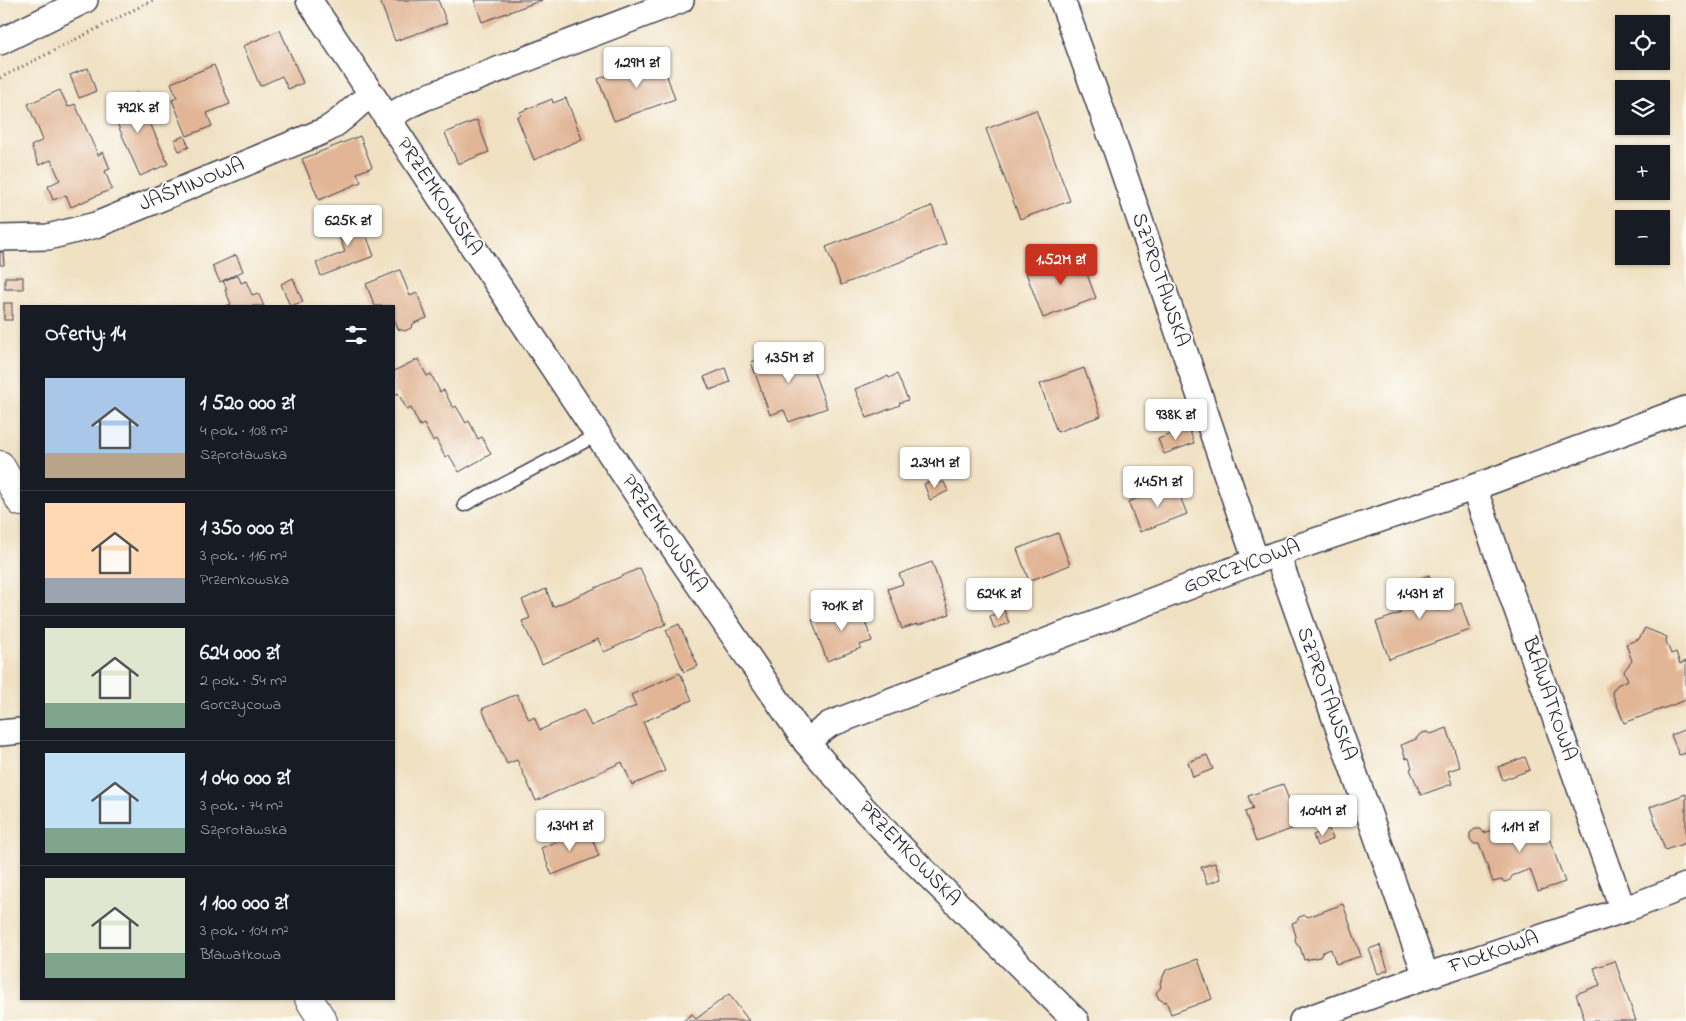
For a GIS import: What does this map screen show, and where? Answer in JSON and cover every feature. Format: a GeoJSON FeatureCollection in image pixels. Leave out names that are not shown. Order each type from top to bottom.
{"type":"FeatureCollection","features":[{"type":"Feature","properties":{"kind":"street"},"geometry":{"type":"LineString","coordinates":[[0,42],[86,0]]}},
{"type":"Feature","properties":{"kind":"street","name":"PRZEMKOWSKA"},"geometry":{"type":"LineString","coordinates":[[309,0],[597,435],[806,742],[863,808],[916,863],[1076,1021]]}},
{"type":"Feature","properties":{"kind":"street"},"geometry":{"type":"LineString","coordinates":[[387,118],[424,98],[681,0]]}},
{"type":"Feature","properties":{"kind":"street","name":"SZPROTAWSKA"},"geometry":{"type":"LineString","coordinates":[[1062,0],[1116,153],[1266,557],[1426,976]]}},
{"type":"Feature","properties":{"kind":"street","name":"JAŚMINOWA"},"geometry":{"type":"LineString","coordinates":[[0,238],[48,237],[96,225],[326,130],[334,126],[360,102],[371,95]]}},
{"type":"Feature","properties":{"kind":"street","name":"GORCZYCOWA"},"geometry":{"type":"LineString","coordinates":[[806,742],[830,724],[1266,557],[1474,488],[1686,409]]}},
{"type":"Feature","properties":{"kind":"street"},"geometry":{"type":"LineString","coordinates":[[0,465],[20,500]]}},
{"type":"Feature","properties":{"kind":"street","name":"BŁAWATKOWA"},"geometry":{"type":"LineString","coordinates":[[1474,488],[1623,910]]}},
{"type":"Feature","properties":{"kind":"street"},"geometry":{"type":"LineString","coordinates":[[0,733],[20,731]]}},
{"type":"Feature","properties":{"kind":"street","name":"FIOŁKOWA"},"geometry":{"type":"LineString","coordinates":[[1302,1021],[1426,976],[1623,910],[1686,886]]}},
{"type":"Feature","properties":{"kind":"street"},"geometry":{"type":"LineString","coordinates":[[311,1000],[323,1021]]}},
{"type":"Feature","properties":{"kind":"lane"},"geometry":{"type":"LineString","coordinates":[[464,505],[597,435]]}},
{"type":"Feature","properties":{"kind":"path"},"geometry":{"type":"LineString","coordinates":[[0,78],[153,0]]}},
{"type":"Feature","properties":{"kind":"building"},"geometry":{"type":"Polygon","coordinates":[[[438,0],[447,23],[395,41],[380,1],[438,0]]]}},
{"type":"Feature","properties":{"kind":"building"},"geometry":{"type":"Polygon","coordinates":[[[474,0],[542,0],[482,22],[474,0]]]}},
{"type":"Feature","properties":{"kind":"building"},"geometry":{"type":"Polygon","coordinates":[[[280,30],[303,83],[288,89],[282,76],[260,86],[243,46],[280,30]]]}},
{"type":"Feature","properties":{"kind":"building"},"geometry":{"type":"Polygon","coordinates":[[[660,56],[675,99],[614,121],[598,79],[660,56]]]}},
{"type":"Feature","properties":{"kind":"building"},"geometry":{"type":"Polygon","coordinates":[[[214,65],[230,104],[207,113],[212,126],[187,136],[172,100],[177,98],[171,83],[214,65]]]}},
{"type":"Feature","properties":{"kind":"building"},"geometry":{"type":"Polygon","coordinates":[[[88,68],[96,91],[79,98],[70,75],[88,68]]]}},
{"type":"Feature","properties":{"kind":"building"},"geometry":{"type":"Polygon","coordinates":[[[60,90],[68,107],[75,104],[98,155],[103,152],[110,169],[105,171],[112,189],[71,207],[66,195],[53,200],[48,186],[60,180],[51,160],[39,165],[31,146],[43,140],[28,104],[60,90]]]}},
{"type":"Feature","properties":{"kind":"building"},"geometry":{"type":"Polygon","coordinates":[[[137,93],[168,164],[140,176],[109,105],[137,93]]]}},
{"type":"Feature","properties":{"kind":"building"},"geometry":{"type":"Polygon","coordinates":[[[566,98],[582,139],[534,160],[517,117],[521,115],[520,112],[552,99],[553,103],[566,98]]]}},
{"type":"Feature","properties":{"kind":"building"},"geometry":{"type":"Polygon","coordinates":[[[1036,110],[1070,201],[1020,219],[986,129],[1036,110]]]}},
{"type":"Feature","properties":{"kind":"building"},"geometry":{"type":"Polygon","coordinates":[[[477,120],[489,152],[458,164],[445,133],[477,120]]]}},
{"type":"Feature","properties":{"kind":"building"},"geometry":{"type":"Polygon","coordinates":[[[184,136],[189,147],[179,151],[174,140],[184,136]]]}},
{"type":"Feature","properties":{"kind":"building"},"geometry":{"type":"Polygon","coordinates":[[[360,136],[372,167],[357,173],[361,182],[319,200],[302,159],[360,136]]]}},
{"type":"Feature","properties":{"kind":"building"},"geometry":{"type":"Polygon","coordinates":[[[932,206],[946,244],[841,285],[826,247],[932,206]]]}},
{"type":"Feature","properties":{"kind":"building"},"geometry":{"type":"Polygon","coordinates":[[[359,216],[374,256],[321,276],[316,263],[345,252],[335,225],[359,216]]]}},
{"type":"Feature","properties":{"kind":"building"},"geometry":{"type":"Polygon","coordinates":[[[0,252],[3,252],[4,265],[0,265],[0,252]]]}},
{"type":"Feature","properties":{"kind":"building"},"geometry":{"type":"Polygon","coordinates":[[[1079,253],[1096,298],[1043,318],[1026,273],[1079,253]]]}},
{"type":"Feature","properties":{"kind":"building"},"geometry":{"type":"Polygon","coordinates":[[[236,255],[243,271],[220,282],[212,266],[236,255]]]}},
{"type":"Feature","properties":{"kind":"building"},"geometry":{"type":"Polygon","coordinates":[[[400,270],[410,296],[417,293],[427,318],[414,323],[411,328],[405,331],[398,329],[395,321],[395,305],[375,305],[366,284],[400,270]]]}},
{"type":"Feature","properties":{"kind":"building"},"geometry":{"type":"Polygon","coordinates":[[[238,275],[241,283],[246,281],[252,295],[258,293],[264,305],[228,305],[231,304],[223,281],[238,275]]]}},
{"type":"Feature","properties":{"kind":"building"},"geometry":{"type":"Polygon","coordinates":[[[5,277],[23,277],[23,289],[5,289],[5,277]]]}},
{"type":"Feature","properties":{"kind":"building"},"geometry":{"type":"Polygon","coordinates":[[[293,278],[303,302],[290,305],[281,284],[293,278]]]}},
{"type":"Feature","properties":{"kind":"building"},"geometry":{"type":"Polygon","coordinates":[[[4,303],[12,303],[12,320],[4,320],[4,303]]]}},
{"type":"Feature","properties":{"kind":"building"},"geometry":{"type":"Polygon","coordinates":[[[805,348],[827,408],[789,422],[784,410],[770,415],[751,362],[783,351],[784,355],[805,348]]]}},
{"type":"Feature","properties":{"kind":"building"},"geometry":{"type":"Polygon","coordinates":[[[418,359],[427,376],[431,374],[440,392],[444,390],[453,408],[456,406],[466,423],[469,421],[478,439],[482,437],[491,454],[459,472],[449,455],[445,457],[436,439],[433,441],[424,424],[420,426],[411,408],[407,410],[398,393],[395,394],[395,370],[418,359]]]}},
{"type":"Feature","properties":{"kind":"building"},"geometry":{"type":"Polygon","coordinates":[[[725,368],[730,382],[710,390],[704,377],[725,368]]]}},
{"type":"Feature","properties":{"kind":"building"},"geometry":{"type":"Polygon","coordinates":[[[1084,368],[1101,416],[1057,432],[1040,384],[1084,368]]]}},
{"type":"Feature","properties":{"kind":"building"},"geometry":{"type":"Polygon","coordinates":[[[897,374],[908,400],[867,418],[855,389],[897,374]]]}},
{"type":"Feature","properties":{"kind":"building"},"geometry":{"type":"Polygon","coordinates":[[[1189,428],[1194,443],[1164,454],[1158,439],[1189,428]]]}},
{"type":"Feature","properties":{"kind":"building"},"geometry":{"type":"Polygon","coordinates":[[[937,479],[939,483],[944,482],[948,491],[930,500],[924,484],[937,479]]]}},
{"type":"Feature","properties":{"kind":"building"},"geometry":{"type":"Polygon","coordinates":[[[1175,484],[1187,514],[1140,532],[1128,502],[1175,484]]]}},
{"type":"Feature","properties":{"kind":"building"},"geometry":{"type":"Polygon","coordinates":[[[1058,533],[1070,565],[1029,581],[1017,549],[1058,533]]]}},
{"type":"Feature","properties":{"kind":"building"},"geometry":{"type":"Polygon","coordinates":[[[932,562],[950,614],[917,626],[917,624],[902,629],[888,589],[903,584],[899,574],[932,562]]]}},
{"type":"Feature","properties":{"kind":"building"},"geometry":{"type":"Polygon","coordinates":[[[640,568],[666,624],[604,652],[598,639],[542,664],[522,621],[530,618],[522,600],[546,589],[553,607],[640,568]]]}},
{"type":"Feature","properties":{"kind":"building"},"geometry":{"type":"Polygon","coordinates":[[[1429,575],[1436,597],[1432,599],[1437,611],[1461,603],[1470,630],[1389,659],[1376,622],[1401,613],[1393,589],[1429,575]]]}},
{"type":"Feature","properties":{"kind":"building"},"geometry":{"type":"Polygon","coordinates":[[[858,603],[872,641],[860,645],[861,648],[827,661],[812,620],[858,603]]]}},
{"type":"Feature","properties":{"kind":"building"},"geometry":{"type":"Polygon","coordinates":[[[1004,610],[1009,623],[994,629],[990,616],[1004,610]]]}},
{"type":"Feature","properties":{"kind":"building"},"geometry":{"type":"Polygon","coordinates":[[[679,624],[698,666],[684,672],[666,630],[679,624]]]}},
{"type":"Feature","properties":{"kind":"building"},"geometry":{"type":"Polygon","coordinates":[[[1645,628],[1667,637],[1666,641],[1671,654],[1676,652],[1680,664],[1686,661],[1686,700],[1624,723],[1612,692],[1617,685],[1628,680],[1624,671],[1632,661],[1626,644],[1639,639],[1645,628]]]}},
{"type":"Feature","properties":{"kind":"building"},"geometry":{"type":"Polygon","coordinates":[[[680,673],[692,700],[643,722],[665,771],[632,785],[622,762],[536,801],[517,760],[507,764],[482,709],[517,694],[529,720],[534,717],[540,730],[584,710],[591,726],[636,706],[631,695],[680,673]]]}},
{"type":"Feature","properties":{"kind":"building"},"geometry":{"type":"Polygon","coordinates":[[[1447,728],[1460,767],[1448,771],[1452,784],[1421,795],[1410,769],[1412,768],[1409,758],[1406,759],[1401,745],[1416,739],[1420,734],[1426,732],[1431,734],[1447,728]]]}},
{"type":"Feature","properties":{"kind":"building"},"geometry":{"type":"Polygon","coordinates":[[[1686,729],[1686,753],[1679,755],[1671,735],[1686,729]]]}},
{"type":"Feature","properties":{"kind":"building"},"geometry":{"type":"Polygon","coordinates":[[[1207,755],[1213,769],[1193,777],[1188,762],[1207,755]]]}},
{"type":"Feature","properties":{"kind":"building"},"geometry":{"type":"Polygon","coordinates":[[[1525,757],[1530,770],[1503,780],[1498,767],[1525,757]]]}},
{"type":"Feature","properties":{"kind":"building"},"geometry":{"type":"Polygon","coordinates":[[[1283,784],[1293,811],[1296,810],[1302,825],[1256,842],[1245,812],[1253,809],[1248,796],[1283,784]]]}},
{"type":"Feature","properties":{"kind":"building"},"geometry":{"type":"Polygon","coordinates":[[[1686,794],[1686,843],[1665,850],[1650,807],[1686,794]]]}},
{"type":"Feature","properties":{"kind":"building"},"geometry":{"type":"Polygon","coordinates":[[[1540,813],[1565,882],[1538,891],[1530,869],[1512,876],[1510,880],[1505,882],[1501,880],[1493,882],[1479,844],[1474,844],[1470,839],[1470,833],[1475,829],[1481,829],[1484,833],[1503,826],[1505,833],[1528,825],[1526,818],[1540,813]]]}},
{"type":"Feature","properties":{"kind":"building"},"geometry":{"type":"Polygon","coordinates":[[[588,829],[599,856],[552,875],[541,848],[588,829]]]}},
{"type":"Feature","properties":{"kind":"building"},"geometry":{"type":"Polygon","coordinates":[[[1329,829],[1333,839],[1317,846],[1313,835],[1329,829]]]}},
{"type":"Feature","properties":{"kind":"building"},"geometry":{"type":"Polygon","coordinates":[[[1215,863],[1221,879],[1207,884],[1201,867],[1215,863]]]}},
{"type":"Feature","properties":{"kind":"building"},"geometry":{"type":"Polygon","coordinates":[[[1343,904],[1361,956],[1336,964],[1331,949],[1323,952],[1320,957],[1304,960],[1300,947],[1295,940],[1296,936],[1292,923],[1297,921],[1299,917],[1305,915],[1308,917],[1343,904]]]}},
{"type":"Feature","properties":{"kind":"building"},"geometry":{"type":"Polygon","coordinates":[[[1380,945],[1388,970],[1378,974],[1369,949],[1380,945]]]}},
{"type":"Feature","properties":{"kind":"building"},"geometry":{"type":"Polygon","coordinates":[[[1198,959],[1212,999],[1171,1014],[1166,1001],[1164,1002],[1159,999],[1156,993],[1161,987],[1160,983],[1166,970],[1198,959]]]}},
{"type":"Feature","properties":{"kind":"building"},"geometry":{"type":"Polygon","coordinates":[[[1615,961],[1636,1021],[1585,1021],[1576,994],[1600,985],[1594,968],[1615,961]]]}},
{"type":"Feature","properties":{"kind":"building"},"geometry":{"type":"Polygon","coordinates":[[[729,994],[749,1021],[683,1021],[692,1014],[696,1019],[729,994]]]}}]}
